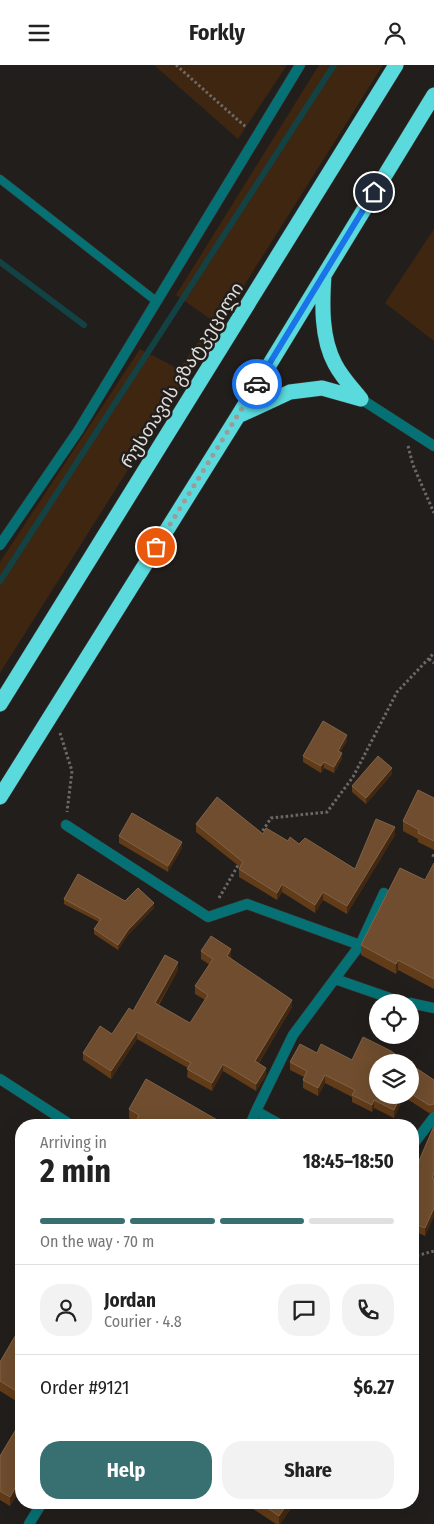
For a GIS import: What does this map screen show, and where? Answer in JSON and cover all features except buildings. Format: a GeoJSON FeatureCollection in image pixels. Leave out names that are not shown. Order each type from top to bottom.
{"type":"FeatureCollection","features":[{"type":"Feature","properties":{"kind":"highway","name":"რუსთავის გზატკეცილი"},"geometry":{"type":"LineString","coordinates":[[0,704],[396,65]]}},
{"type":"Feature","properties":{"kind":"highway"},"geometry":{"type":"LineString","coordinates":[[0,797],[238,416],[434,95]]}},
{"type":"Feature","properties":{"kind":"highway"},"geometry":{"type":"LineString","coordinates":[[324,273],[322,306],[326,337],[335,364],[361,399]]}},
{"type":"Feature","properties":{"kind":"highway"},"geometry":{"type":"LineString","coordinates":[[238,416],[290,392],[322,388],[361,399]]}},
{"type":"Feature","properties":{"kind":"street"},"geometry":{"type":"LineString","coordinates":[[0,545],[78,431],[300,65]]}},
{"type":"Feature","properties":{"kind":"street"},"geometry":{"type":"LineString","coordinates":[[361,399],[434,446]]}},
{"type":"Feature","properties":{"kind":"street"},"geometry":{"type":"LineString","coordinates":[[66,825],[208,917],[247,904],[360,945]]}},
{"type":"Feature","properties":{"kind":"street"},"geometry":{"type":"LineString","coordinates":[[253,1119],[293,1035],[360,945],[384,893]]}},
{"type":"Feature","properties":{"kind":"street"},"geometry":{"type":"LineString","coordinates":[[335,979],[378,994]]}},
{"type":"Feature","properties":{"kind":"street"},"geometry":{"type":"LineString","coordinates":[[419,1005],[434,1008]]}},
{"type":"Feature","properties":{"kind":"street"},"geometry":{"type":"LineString","coordinates":[[0,1079],[62,1119]]}},
{"type":"Feature","properties":{"kind":"street"},"geometry":{"type":"LineString","coordinates":[[256,1111],[270,1119]]}},
{"type":"Feature","properties":{"kind":"street"},"geometry":{"type":"LineString","coordinates":[[419,1137],[434,1117]]}},
{"type":"Feature","properties":{"kind":"street"},"geometry":{"type":"LineString","coordinates":[[29,1524],[38,1509]]}},
{"type":"Feature","properties":{"kind":"lane"},"geometry":{"type":"LineString","coordinates":[[0,179],[156,301]]}},
{"type":"Feature","properties":{"kind":"path"},"geometry":{"type":"LineString","coordinates":[[176,65],[257,136]]}},
{"type":"Feature","properties":{"kind":"path"},"geometry":{"type":"LineString","coordinates":[[402,427],[413,465],[434,513]]}},
{"type":"Feature","properties":{"kind":"path"},"geometry":{"type":"LineString","coordinates":[[256,840],[271,818],[326,812],[353,777],[397,692],[434,653]]}},
{"type":"Feature","properties":{"kind":"path"},"geometry":{"type":"LineString","coordinates":[[429,659],[434,663]]}},
{"type":"Feature","properties":{"kind":"path"},"geometry":{"type":"LineString","coordinates":[[54,711],[72,771],[66,825]]}},
{"type":"Feature","properties":{"kind":"path"},"geometry":{"type":"LineString","coordinates":[[208,917],[245,855]]}},
{"type":"Feature","properties":{"kind":"path"},"geometry":{"type":"LineString","coordinates":[[419,1255],[434,1251]]}},
{"type":"Feature","properties":{"kind":"shaded area"},"geometry":{"type":"Polygon","coordinates":[[[154,65],[287,65],[238,139],[154,65]]]}},
{"type":"Feature","properties":{"kind":"shaded area"},"geometry":{"type":"Polygon","coordinates":[[[319,65],[383,65],[0,673],[0,562],[140,349],[179,369],[213,321],[176,295],[319,65]]]}},
{"type":"Feature","properties":{"kind":"shaded area"},"geometry":{"type":"Polygon","coordinates":[[[434,229],[434,341],[385,303],[434,229]]]}},
{"type":"Feature","properties":{"kind":"waterway"},"geometry":{"type":"LineString","coordinates":[[0,581],[334,65]]}},
{"type":"Feature","properties":{"kind":"waterway"},"geometry":{"type":"LineString","coordinates":[[0,262],[84,325]]}},
{"type":"Feature","properties":{"kind":"way so far"},"geometry":{"type":"LineString","coordinates":[[156,547],[257,384]]}},
{"type":"Feature","properties":{"kind":"route"},"geometry":{"type":"LineString","coordinates":[[257,384],[374,192]]}}]}
